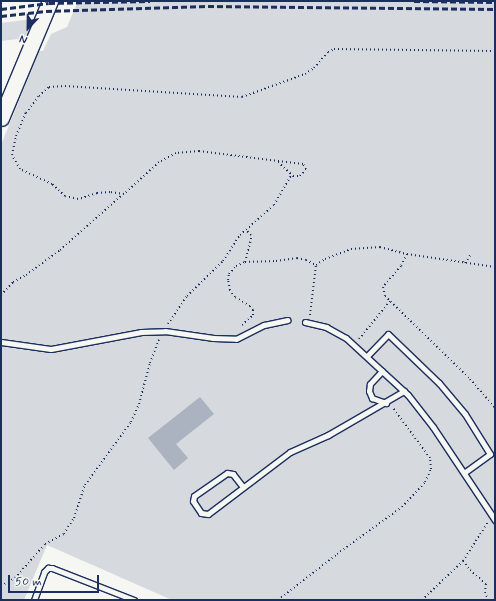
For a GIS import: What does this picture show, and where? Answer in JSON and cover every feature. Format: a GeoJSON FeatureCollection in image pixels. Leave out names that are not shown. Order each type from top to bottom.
{"type":"FeatureCollection","features":[{"type":"Feature","properties":{"kind":"main road"},"geometry":{"type":"LineString","coordinates":[[1,118],[50,1]]}},
{"type":"Feature","properties":{"kind":"lane"},"geometry":{"type":"LineString","coordinates":[[1,342],[51,349],[141,332],[165,330],[213,338],[236,339],[264,325],[287,320]]}},
{"type":"Feature","properties":{"kind":"lane"},"geometry":{"type":"LineString","coordinates":[[307,322],[326,327],[355,345],[404,391],[433,427],[494,518]]}},
{"type":"Feature","properties":{"kind":"lane"},"geometry":{"type":"LineString","coordinates":[[368,356],[388,334],[439,383],[465,414],[490,454],[464,473]]}},
{"type":"Feature","properties":{"kind":"lane"},"geometry":{"type":"LineString","coordinates":[[382,371],[370,384],[369,391],[372,398],[386,403]]}},
{"type":"Feature","properties":{"kind":"lane"},"geometry":{"type":"LineString","coordinates":[[243,487],[233,474],[227,473],[194,496],[193,501],[201,513],[208,514],[290,452],[328,435],[386,403],[404,391]]}},
{"type":"Feature","properties":{"kind":"lane"},"geometry":{"type":"LineString","coordinates":[[34,600],[44,572],[48,568],[52,568],[134,600]]}},
{"type":"Feature","properties":{"kind":"path"},"geometry":{"type":"LineString","coordinates":[[124,194],[103,193],[86,198],[71,198],[60,193],[52,184],[20,169],[12,155],[16,136],[26,113],[44,90],[56,85],[242,97],[305,74],[314,68],[328,52],[334,49],[495,51]]}},
{"type":"Feature","properties":{"kind":"path"},"geometry":{"type":"LineString","coordinates":[[1,295],[13,282],[26,275],[60,250],[159,162],[176,153],[199,151],[303,164],[306,167],[305,172],[300,176],[291,175],[278,162]]}},
{"type":"Feature","properties":{"kind":"path"},"geometry":{"type":"LineString","coordinates":[[1,586],[15,578],[45,544],[64,534],[74,518],[85,485],[132,422],[139,404],[150,363],[172,317],[187,296],[223,261],[240,235],[274,205],[291,175]]}},
{"type":"Feature","properties":{"kind":"path"},"geometry":{"type":"LineString","coordinates":[[245,262],[251,239],[251,235],[246,230]]}},
{"type":"Feature","properties":{"kind":"path"},"geometry":{"type":"LineString","coordinates":[[307,322],[316,265],[325,259],[351,249],[380,247],[407,254],[495,268]]}},
{"type":"Feature","properties":{"kind":"path"},"geometry":{"type":"LineString","coordinates":[[407,254],[401,266],[383,287],[385,296],[465,374],[495,408]]}},
{"type":"Feature","properties":{"kind":"path"},"geometry":{"type":"LineString","coordinates":[[465,263],[471,254]]}},
{"type":"Feature","properties":{"kind":"path"},"geometry":{"type":"LineString","coordinates":[[236,339],[238,328],[253,315],[253,310],[250,306],[235,297],[230,290],[228,280],[229,274],[236,266],[245,262],[276,261],[297,258],[306,260],[316,265]]}},
{"type":"Feature","properties":{"kind":"path"},"geometry":{"type":"LineString","coordinates":[[355,345],[390,301]]}},
{"type":"Feature","properties":{"kind":"path"},"geometry":{"type":"LineString","coordinates":[[278,600],[337,554],[402,507],[419,490],[429,474],[432,463],[430,458],[394,409],[386,403]]}},
{"type":"Feature","properties":{"kind":"path"},"geometry":{"type":"LineString","coordinates":[[422,600],[463,561],[470,553],[484,526],[494,518]]}},
{"type":"Feature","properties":{"kind":"path"},"geometry":{"type":"LineString","coordinates":[[463,561],[470,570],[486,584],[485,592],[488,600]]}},
{"type":"Feature","properties":{"kind":"shaded area"},"geometry":{"type":"Polygon","coordinates":[[[78,1],[495,1],[495,600],[172,600],[47,545],[24,600],[1,600],[1,145],[39,51],[43,51],[51,34],[67,27],[78,1]]]}},
{"type":"Feature","properties":{"kind":"shaded area"},"geometry":{"type":"Polygon","coordinates":[[[32,19],[26,38],[1,41],[1,23],[32,19]]]}},
{"type":"Feature","properties":{"kind":"shaded area"},"geometry":{"type":"Polygon","coordinates":[[[200,397],[214,414],[176,444],[188,458],[174,470],[148,438],[200,397]]]}},
{"type":"Feature","properties":{"kind":"railway"},"geometry":{"type":"LineString","coordinates":[[1,9],[49,3],[150,1]]}},
{"type":"Feature","properties":{"kind":"railway"},"geometry":{"type":"LineString","coordinates":[[414,1],[495,2]]}},
{"type":"Feature","properties":{"kind":"railway"},"geometry":{"type":"LineString","coordinates":[[1,16],[46,11],[208,6],[495,9]]}}]}
